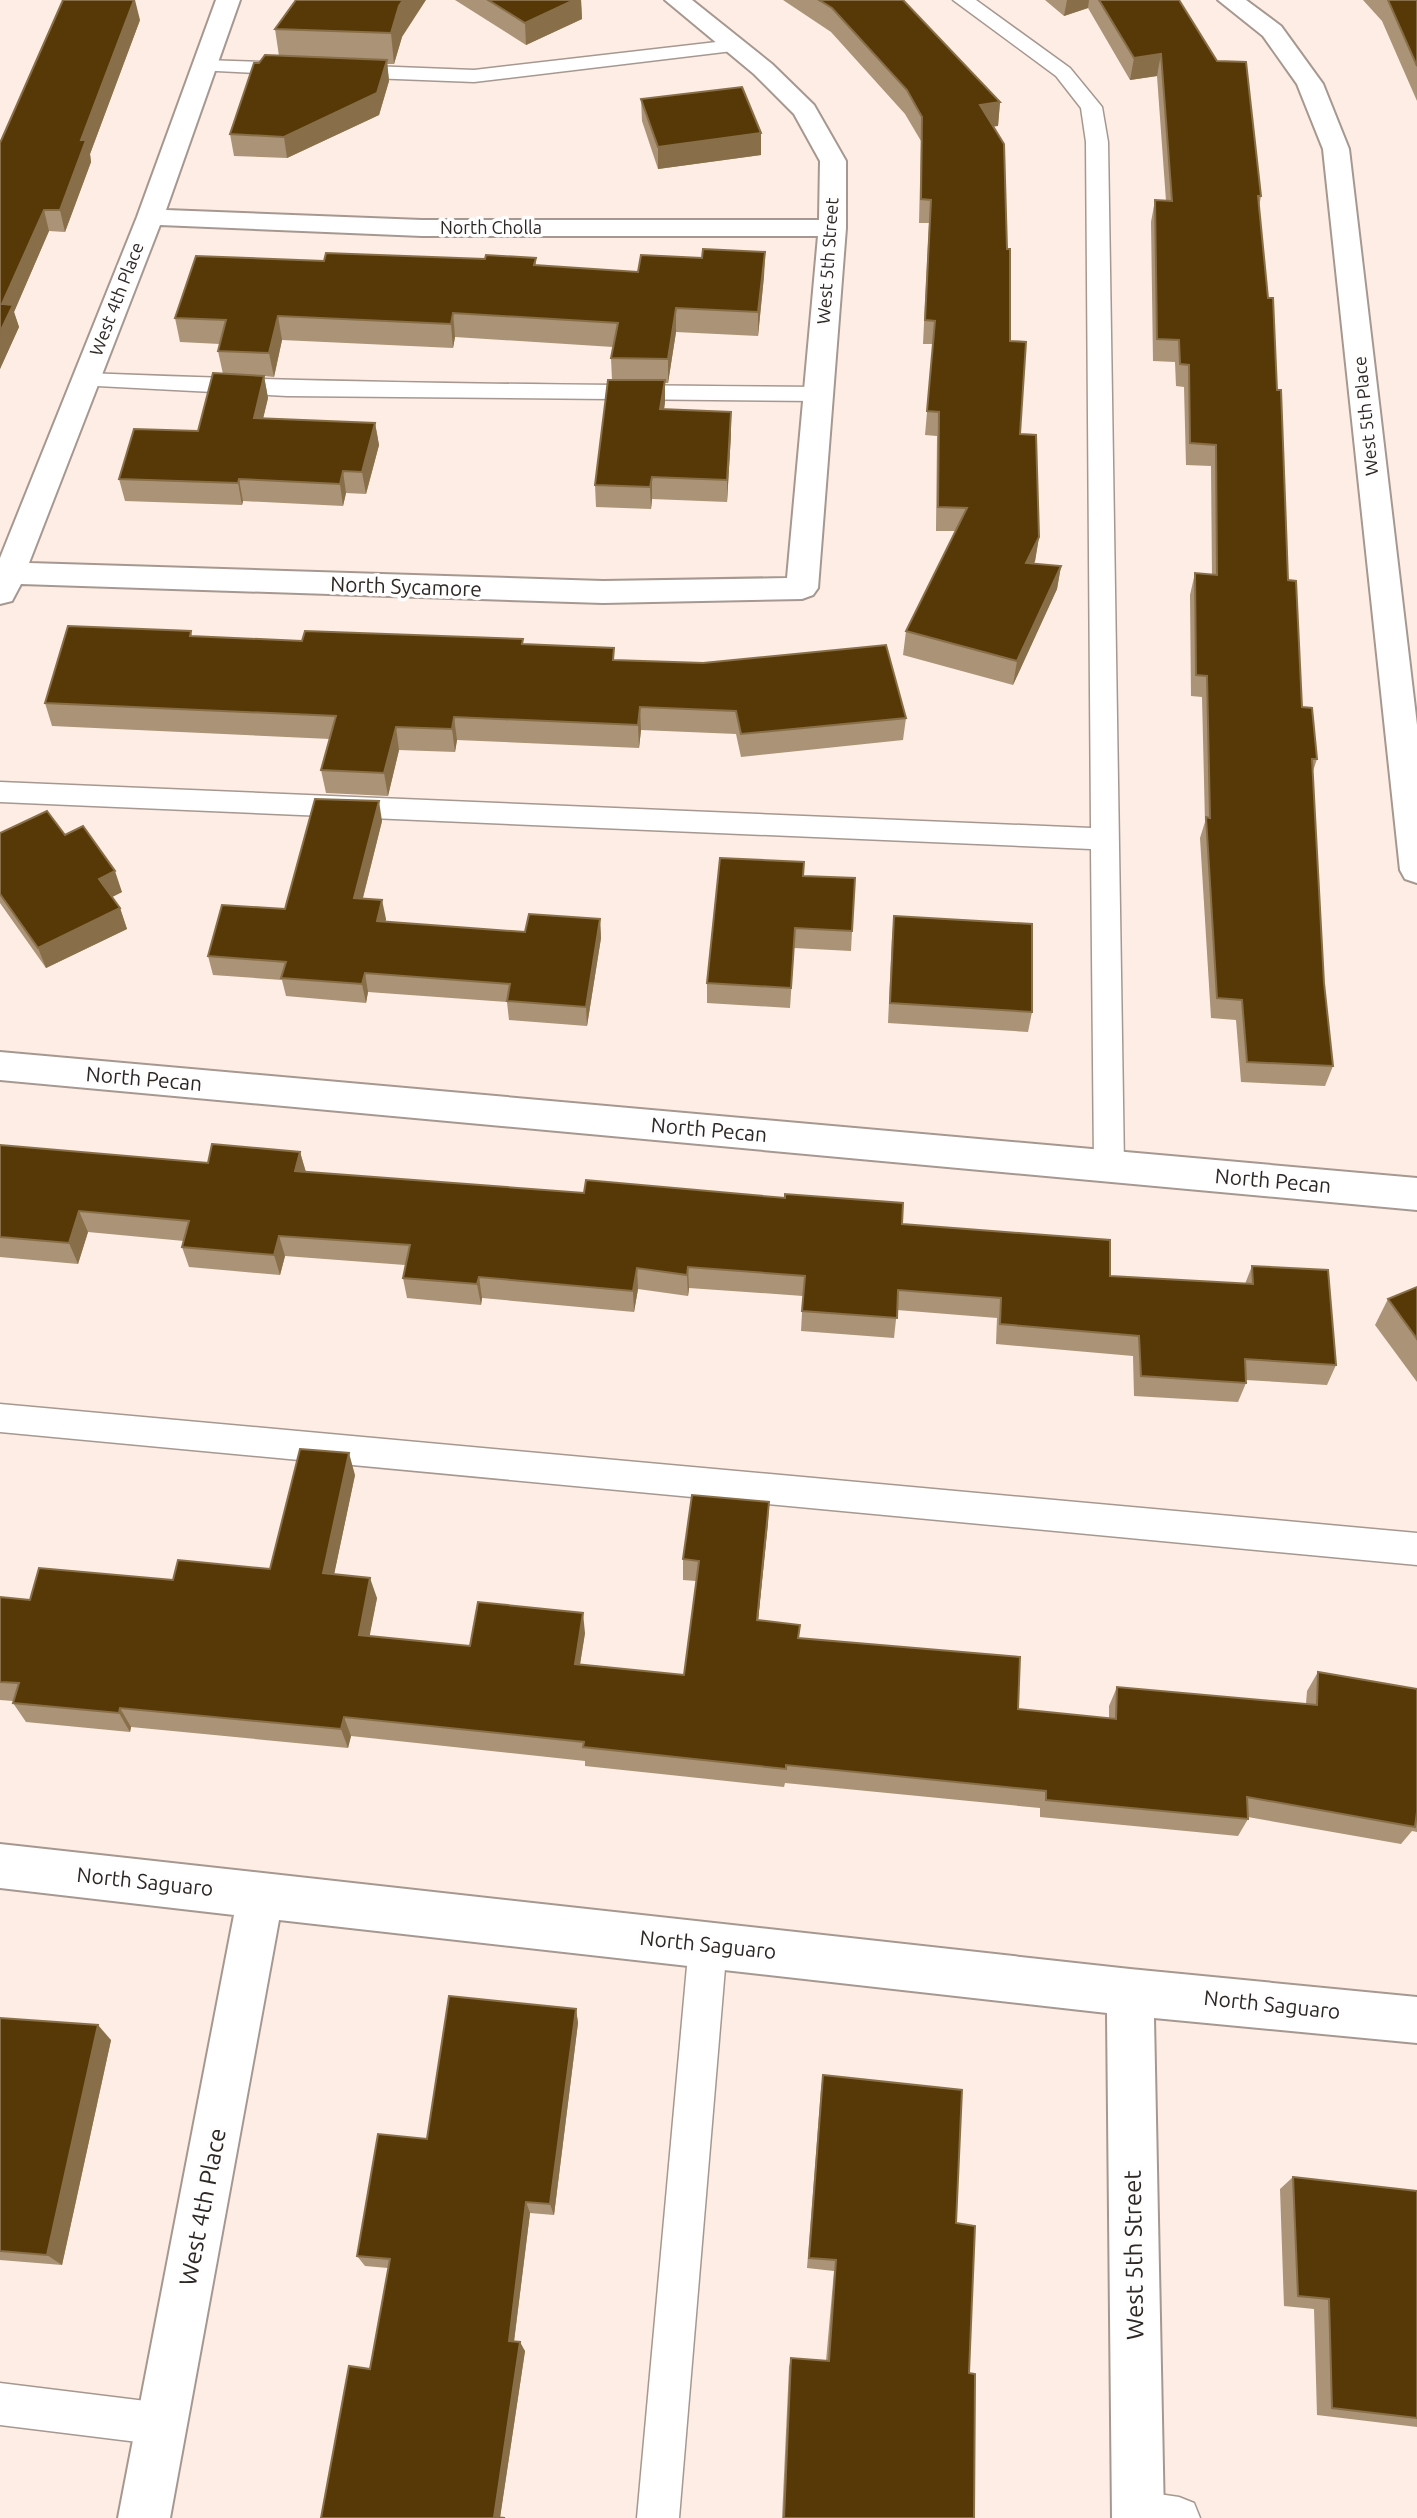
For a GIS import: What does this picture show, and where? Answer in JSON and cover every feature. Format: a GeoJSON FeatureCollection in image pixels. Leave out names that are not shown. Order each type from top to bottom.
{"type":"FeatureCollection","features":[{"type":"Feature","properties":{"kind":"street","name":"West 4th Place"},"geometry":{"type":"LineString","coordinates":[[5,584],[150,216],[228,0]]}},
{"type":"Feature","properties":{"kind":"street","name":"West 5th Street"},"geometry":{"type":"LineString","coordinates":[[677,0],[763,68],[805,110],[833,162],[832,228],[802,588]]}},
{"type":"Feature","properties":{"kind":"street","name":"West 5th Place"},"geometry":{"type":"LineString","coordinates":[[1230,0],[1272,31],[1310,84],[1336,149],[1417,870]]}},
{"type":"Feature","properties":{"kind":"street","name":"North Cholla"},"geometry":{"type":"LineString","coordinates":[[150,216],[422,228],[832,228]]}},
{"type":"Feature","properties":{"kind":"street","name":"North Sycamore"},"geometry":{"type":"LineString","coordinates":[[5,584],[603,592],[802,588]]}},
{"type":"Feature","properties":{"kind":"street","name":"North Pecan"},"geometry":{"type":"LineString","coordinates":[[0,1066],[1417,1194]]}},
{"type":"Feature","properties":{"kind":"street","name":"North Saguaro"},"geometry":{"type":"LineString","coordinates":[[0,1866],[1130,1992],[1417,2020]]}},
{"type":"Feature","properties":{"kind":"street","name":"West 4th Place"},"geometry":{"type":"LineString","coordinates":[[144,2518],[261,1895]]}},
{"type":"Feature","properties":{"kind":"street","name":"West 5th Street"},"geometry":{"type":"LineString","coordinates":[[1130,1992],[1151,2516]]}},
{"type":"Feature","properties":{"kind":"lane"},"geometry":{"type":"LineString","coordinates":[[963,0],[1063,72],[1091,107],[1097,142],[1109,1166]]}},
{"type":"Feature","properties":{"kind":"lane"},"geometry":{"type":"LineString","coordinates":[[204,66],[474,76],[734,46]]}},
{"type":"Feature","properties":{"kind":"lane"},"geometry":{"type":"LineString","coordinates":[[86,380],[424,392],[818,394]]}},
{"type":"Feature","properties":{"kind":"lane"},"geometry":{"type":"LineString","coordinates":[[0,792],[1105,839]]}},
{"type":"Feature","properties":{"kind":"lane"},"geometry":{"type":"LineString","coordinates":[[0,1418],[1417,1549]]}},
{"type":"Feature","properties":{"kind":"lane"},"geometry":{"type":"LineString","coordinates":[[658,2518],[708,1944]]}},
{"type":"Feature","properties":{"kind":"lane"},"geometry":{"type":"LineString","coordinates":[[0,2404],[162,2424]]}},
{"type":"Feature","properties":{"kind":"building"},"geometry":{"type":"Polygon","coordinates":[[[63,0],[134,0],[81,140],[86,140],[60,210],[44,210],[2,304],[13,305],[0,332],[0,143],[63,0]]]}},
{"type":"Feature","properties":{"kind":"building"},"geometry":{"type":"Polygon","coordinates":[[[296,0],[403,0],[391,33],[275,29],[296,0]]]}},
{"type":"Feature","properties":{"kind":"building"},"geometry":{"type":"Polygon","coordinates":[[[488,0],[574,0],[525,23],[488,0]]]}},
{"type":"Feature","properties":{"kind":"building"},"geometry":{"type":"Polygon","coordinates":[[[819,0],[903,0],[1000,102],[980,105],[1004,144],[1007,249],[1010,249],[1010,341],[1026,342],[1020,434],[1036,435],[1039,537],[1026,563],[1061,566],[1017,661],[906,631],[967,508],[938,507],[939,412],[927,411],[935,321],[925,320],[931,200],[921,199],[922,117],[907,90],[832,8],[819,0]]]}},
{"type":"Feature","properties":{"kind":"building"},"geometry":{"type":"Polygon","coordinates":[[[1099,0],[1179,0],[1217,61],[1246,62],[1261,196],[1258,196],[1268,298],[1273,298],[1277,390],[1281,390],[1288,580],[1296,581],[1302,707],[1312,708],[1317,759],[1312,759],[1324,983],[1333,1066],[1247,1062],[1242,1000],[1217,998],[1206,817],[1210,818],[1207,676],[1196,675],[1195,573],[1217,575],[1216,445],[1190,443],[1189,365],[1180,364],[1179,340],[1157,339],[1155,200],[1172,201],[1161,54],[1134,58],[1099,0]]]}},
{"type":"Feature","properties":{"kind":"building"},"geometry":{"type":"Polygon","coordinates":[[[1388,0],[1417,0],[1417,66],[1388,0]]]}},
{"type":"Feature","properties":{"kind":"building"},"geometry":{"type":"Polygon","coordinates":[[[265,55],[387,60],[377,93],[284,137],[230,134],[254,63],[259,63],[265,55]]]}},
{"type":"Feature","properties":{"kind":"building"},"geometry":{"type":"Polygon","coordinates":[[[742,87],[761,133],[658,147],[641,99],[742,87]]]}},
{"type":"Feature","properties":{"kind":"building"},"geometry":{"type":"Polygon","coordinates":[[[703,249],[765,252],[758,312],[676,308],[668,359],[611,358],[618,323],[453,313],[451,324],[278,316],[269,353],[218,351],[226,320],[175,318],[196,256],[324,261],[326,253],[485,259],[486,255],[536,258],[534,265],[638,272],[641,255],[702,258],[703,249]]]}},
{"type":"Feature","properties":{"kind":"building"},"geometry":{"type":"Polygon","coordinates":[[[213,373],[264,376],[254,418],[375,423],[362,472],[343,471],[340,484],[239,479],[238,483],[119,479],[134,429],[198,431],[213,373]]]}},
{"type":"Feature","properties":{"kind":"building"},"geometry":{"type":"Polygon","coordinates":[[[608,380],[665,380],[660,409],[731,412],[727,480],[652,477],[650,487],[595,485],[608,380]]]}},
{"type":"Feature","properties":{"kind":"building"},"geometry":{"type":"Polygon","coordinates":[[[68,626],[191,631],[190,636],[302,641],[305,631],[523,639],[522,644],[614,648],[613,660],[703,663],[886,645],[906,718],[741,734],[736,711],[640,707],[638,725],[454,717],[452,729],[396,727],[384,773],[321,770],[336,716],[45,703],[68,626]]]}},
{"type":"Feature","properties":{"kind":"building"},"geometry":{"type":"Polygon","coordinates":[[[315,799],[379,801],[354,898],[382,900],[377,921],[525,932],[529,914],[600,919],[586,1007],[507,1001],[510,984],[365,973],[362,984],[281,978],[286,962],[208,956],[222,905],[285,909],[315,799]]]}},
{"type":"Feature","properties":{"kind":"building"},"geometry":{"type":"Polygon","coordinates":[[[47,811],[65,835],[83,826],[115,871],[99,879],[120,908],[38,948],[0,894],[0,833],[47,811]]]}},
{"type":"Feature","properties":{"kind":"building"},"geometry":{"type":"Polygon","coordinates":[[[720,858],[804,862],[803,876],[855,878],[852,931],[795,928],[791,988],[707,983],[720,858]]]}},
{"type":"Feature","properties":{"kind":"building"},"geometry":{"type":"Polygon","coordinates":[[[894,916],[1032,924],[1032,1012],[890,1003],[894,916]]]}},
{"type":"Feature","properties":{"kind":"building"},"geometry":{"type":"Polygon","coordinates":[[[212,1144],[300,1152],[295,1171],[584,1193],[586,1180],[785,1198],[785,1194],[903,1203],[902,1224],[1110,1240],[1110,1276],[1253,1284],[1252,1266],[1328,1270],[1336,1365],[1245,1359],[1246,1383],[1141,1376],[1139,1336],[1000,1324],[1001,1298],[898,1290],[897,1318],[802,1311],[805,1276],[688,1267],[687,1275],[637,1268],[633,1291],[479,1277],[477,1284],[403,1278],[410,1245],[279,1236],[274,1255],[182,1247],[189,1221],[79,1211],[69,1243],[0,1237],[0,1145],[208,1163],[212,1144]]]}},
{"type":"Feature","properties":{"kind":"building"},"geometry":{"type":"Polygon","coordinates":[[[1417,1287],[1417,1339],[1388,1299],[1417,1287]]]}},
{"type":"Feature","properties":{"kind":"building"},"geometry":{"type":"Polygon","coordinates":[[[300,1449],[349,1453],[323,1573],[370,1578],[359,1635],[470,1646],[478,1602],[583,1613],[575,1664],[684,1675],[699,1561],[683,1559],[692,1495],[769,1502],[757,1620],[800,1625],[798,1638],[1020,1657],[1018,1709],[1116,1719],[1117,1687],[1317,1705],[1318,1672],[1417,1689],[1415,1827],[1247,1797],[1248,1819],[1046,1800],[1046,1791],[786,1765],[786,1769],[583,1747],[584,1742],[344,1717],[341,1729],[120,1708],[119,1713],[13,1703],[19,1683],[0,1682],[0,1597],[30,1600],[39,1568],[173,1580],[178,1560],[270,1569],[300,1449]]]}},
{"type":"Feature","properties":{"kind":"building"},"geometry":{"type":"Polygon","coordinates":[[[449,1996],[576,2009],[550,2204],[526,2202],[509,2341],[520,2342],[494,2517],[505,2518],[321,2518],[349,2366],[370,2369],[390,2259],[357,2256],[378,2134],[427,2139],[449,1996]]]}},
{"type":"Feature","properties":{"kind":"building"},"geometry":{"type":"Polygon","coordinates":[[[0,2018],[98,2025],[47,2255],[0,2251],[0,2018]]]}},
{"type":"Feature","properties":{"kind":"building"},"geometry":{"type":"Polygon","coordinates":[[[823,2075],[962,2090],[956,2223],[975,2226],[969,2373],[975,2374],[974,2518],[784,2518],[791,2358],[829,2361],[836,2260],[809,2258],[823,2075]]]}},
{"type":"Feature","properties":{"kind":"building"},"geometry":{"type":"Polygon","coordinates":[[[1293,2177],[1417,2191],[1417,2418],[1332,2408],[1329,2299],[1298,2296],[1293,2177]]]}}]}
